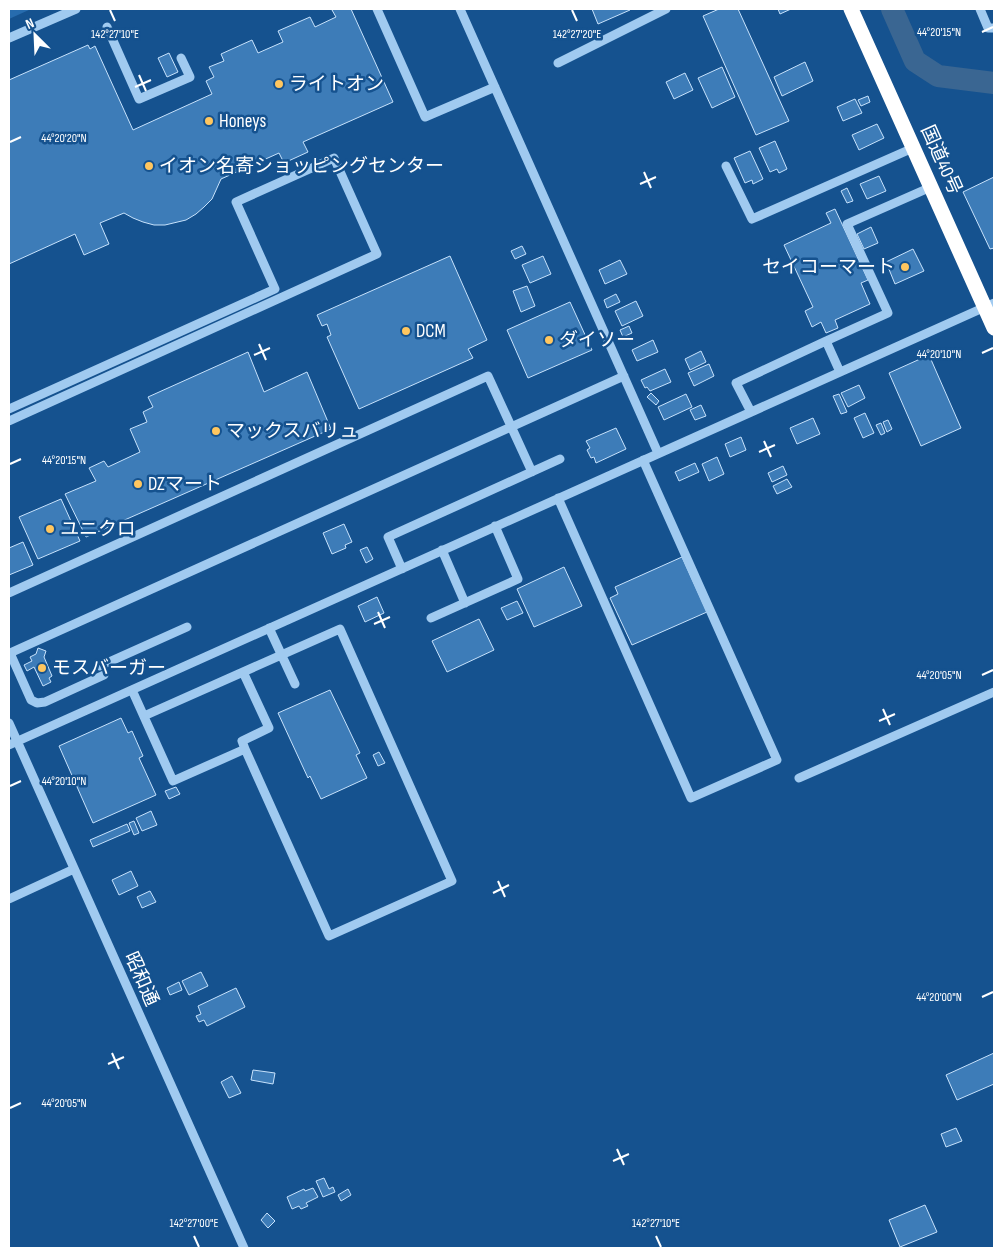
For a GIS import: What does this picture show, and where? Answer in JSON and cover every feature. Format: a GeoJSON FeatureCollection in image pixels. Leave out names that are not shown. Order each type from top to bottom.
{"type":"FeatureCollection","features":[{"type":"Feature","properties":{"kind":"highway","name":"国道40号"},"geometry":{"type":"LineString","coordinates":[[851,9],[931,187],[989,305],[994,328]]}},
{"type":"Feature","properties":{"kind":"street"},"geometry":{"type":"LineString","coordinates":[[9,38],[76,9]]}},
{"type":"Feature","properties":{"kind":"street"},"geometry":{"type":"LineString","coordinates":[[377,9],[425,117],[495,87]]}},
{"type":"Feature","properties":{"kind":"street"},"geometry":{"type":"LineString","coordinates":[[460,9],[658,453]]}},
{"type":"Feature","properties":{"kind":"street"},"geometry":{"type":"LineString","coordinates":[[558,63],[666,9]]}},
{"type":"Feature","properties":{"kind":"street"},"geometry":{"type":"LineString","coordinates":[[980,9],[988,28],[994,28]]}},
{"type":"Feature","properties":{"kind":"street"},"geometry":{"type":"LineString","coordinates":[[107,27],[139,99],[190,77],[181,58]]}},
{"type":"Feature","properties":{"kind":"street"},"geometry":{"type":"LineString","coordinates":[[726,166],[752,220],[913,148]]}},
{"type":"Feature","properties":{"kind":"street"},"geometry":{"type":"LineString","coordinates":[[9,409],[275,290],[236,202],[334,158],[378,254],[9,421]]}},
{"type":"Feature","properties":{"kind":"street"},"geometry":{"type":"LineString","coordinates":[[751,412],[736,383],[888,313],[847,224],[931,187]]}},
{"type":"Feature","properties":{"kind":"street"},"geometry":{"type":"LineString","coordinates":[[13,743],[989,305]]}},
{"type":"Feature","properties":{"kind":"street"},"geometry":{"type":"LineString","coordinates":[[826,341],[840,372]]}},
{"type":"Feature","properties":{"kind":"street"},"geometry":{"type":"LineString","coordinates":[[9,594],[488,376],[532,472]]}},
{"type":"Feature","properties":{"kind":"street"},"geometry":{"type":"LineString","coordinates":[[104,675],[46,702],[38,703],[31,700],[10,652],[624,376]]}},
{"type":"Feature","properties":{"kind":"street"},"geometry":{"type":"LineString","coordinates":[[402,569],[388,537],[560,459]]}},
{"type":"Feature","properties":{"kind":"street"},"geometry":{"type":"LineString","coordinates":[[558,498],[692,798],[777,760],[644,460]]}},
{"type":"Feature","properties":{"kind":"street"},"geometry":{"type":"LineString","coordinates":[[430,618],[518,579],[495,526]]}},
{"type":"Feature","properties":{"kind":"street"},"geometry":{"type":"LineString","coordinates":[[442,550],[465,602]]}},
{"type":"Feature","properties":{"kind":"street"},"geometry":{"type":"LineString","coordinates":[[100,666],[187,627]]}},
{"type":"Feature","properties":{"kind":"street"},"geometry":{"type":"LineString","coordinates":[[268,628],[295,684]]}},
{"type":"Feature","properties":{"kind":"street"},"geometry":{"type":"LineString","coordinates":[[144,716],[243,672],[281,656],[340,629],[452,882],[329,936],[242,741],[270,728],[243,672]]}},
{"type":"Feature","properties":{"kind":"street"},"geometry":{"type":"LineString","coordinates":[[132,690],[173,781],[246,748]]}},
{"type":"Feature","properties":{"kind":"street"},"geometry":{"type":"LineString","coordinates":[[799,778],[994,692]]}},
{"type":"Feature","properties":{"kind":"street","name":"昭和通"},"geometry":{"type":"LineString","coordinates":[[9,723],[13,743],[74,869],[244,1248]]}},
{"type":"Feature","properties":{"kind":"street"},"geometry":{"type":"LineString","coordinates":[[9,899],[74,869]]}},
{"type":"Feature","properties":{"kind":"shaded area"},"geometry":{"type":"Polygon","coordinates":[[[9,9],[31,9],[9,19],[9,9]]]}},
{"type":"Feature","properties":{"kind":"building"},"geometry":{"type":"Polygon","coordinates":[[[351,9],[393,102],[303,142],[308,152],[284,163],[279,153],[221,179],[212,199],[196,214],[186,220],[165,225],[154,225],[124,213],[100,223],[109,244],[84,255],[75,234],[9,264],[9,80],[88,45],[90,49],[95,46],[133,130],[212,94],[206,81],[214,77],[209,67],[224,61],[221,54],[252,40],[258,53],[283,42],[278,31],[310,17],[315,27],[336,17],[332,10],[351,9]]]}},
{"type":"Feature","properties":{"kind":"building"},"geometry":{"type":"Polygon","coordinates":[[[592,9],[629,9],[630,10],[598,24],[592,9]]]}},
{"type":"Feature","properties":{"kind":"building"},"geometry":{"type":"Polygon","coordinates":[[[719,9],[738,9],[789,121],[756,135],[703,16],[719,9]]]}},
{"type":"Feature","properties":{"kind":"building"},"geometry":{"type":"Polygon","coordinates":[[[778,9],[791,9],[780,14],[778,9]]]}},
{"type":"Feature","properties":{"kind":"building"},"geometry":{"type":"Polygon","coordinates":[[[169,53],[178,72],[167,77],[158,58],[169,53]]]}},
{"type":"Feature","properties":{"kind":"building"},"geometry":{"type":"Polygon","coordinates":[[[805,62],[813,81],[782,96],[774,77],[805,62]]]}},
{"type":"Feature","properties":{"kind":"building"},"geometry":{"type":"Polygon","coordinates":[[[722,67],[735,97],[712,108],[698,78],[722,67]]]}},
{"type":"Feature","properties":{"kind":"building"},"geometry":{"type":"Polygon","coordinates":[[[685,73],[693,90],[674,99],[666,82],[685,73]]]}},
{"type":"Feature","properties":{"kind":"building"},"geometry":{"type":"Polygon","coordinates":[[[868,96],[870,102],[861,106],[858,100],[868,96]]]}},
{"type":"Feature","properties":{"kind":"building"},"geometry":{"type":"Polygon","coordinates":[[[855,99],[862,113],[843,121],[837,107],[855,99]]]}},
{"type":"Feature","properties":{"kind":"building"},"geometry":{"type":"Polygon","coordinates":[[[877,124],[884,138],[859,150],[852,135],[877,124]]]}},
{"type":"Feature","properties":{"kind":"building"},"geometry":{"type":"Polygon","coordinates":[[[775,141],[787,169],[779,173],[777,169],[770,172],[759,148],[775,141]]]}},
{"type":"Feature","properties":{"kind":"building"},"geometry":{"type":"Polygon","coordinates":[[[750,151],[763,179],[753,184],[752,180],[745,183],[734,158],[750,151]]]}},
{"type":"Feature","properties":{"kind":"building"},"geometry":{"type":"Polygon","coordinates":[[[879,176],[886,191],[867,199],[860,184],[879,176]]]}},
{"type":"Feature","properties":{"kind":"building"},"geometry":{"type":"Polygon","coordinates":[[[994,177],[994,248],[990,249],[963,192],[994,177]]]}},
{"type":"Feature","properties":{"kind":"building"},"geometry":{"type":"Polygon","coordinates":[[[847,188],[853,201],[847,203],[841,191],[847,188]]]}},
{"type":"Feature","properties":{"kind":"building"},"geometry":{"type":"Polygon","coordinates":[[[835,209],[868,280],[861,283],[870,304],[835,320],[838,328],[826,333],[821,322],[812,327],[805,311],[813,307],[784,245],[831,223],[826,213],[835,209]]]}},
{"type":"Feature","properties":{"kind":"building"},"geometry":{"type":"Polygon","coordinates":[[[871,227],[878,243],[864,249],[857,234],[871,227]]]}},
{"type":"Feature","properties":{"kind":"building"},"geometry":{"type":"Polygon","coordinates":[[[522,246],[526,254],[515,259],[511,251],[522,246]]]}},
{"type":"Feature","properties":{"kind":"building","name":"セイコーマート"},"geometry":{"type":"Polygon","coordinates":[[[913,249],[924,271],[895,284],[886,262],[913,249]]]}},
{"type":"Feature","properties":{"kind":"building","name":"DCM"},"geometry":{"type":"Polygon","coordinates":[[[450,256],[487,340],[468,349],[473,358],[359,409],[327,337],[331,335],[327,324],[322,326],[317,315],[450,256]]]}},
{"type":"Feature","properties":{"kind":"building"},"geometry":{"type":"Polygon","coordinates":[[[543,256],[551,274],[530,283],[522,265],[543,256]]]}},
{"type":"Feature","properties":{"kind":"building"},"geometry":{"type":"Polygon","coordinates":[[[620,260],[627,274],[605,284],[599,270],[620,260]]]}},
{"type":"Feature","properties":{"kind":"building"},"geometry":{"type":"Polygon","coordinates":[[[527,286],[535,306],[521,312],[513,291],[527,286]]]}},
{"type":"Feature","properties":{"kind":"building"},"geometry":{"type":"Polygon","coordinates":[[[616,294],[620,302],[607,308],[604,300],[616,294]]]}},
{"type":"Feature","properties":{"kind":"building"},"geometry":{"type":"Polygon","coordinates":[[[636,301],[643,316],[622,326],[615,311],[636,301]]]}},
{"type":"Feature","properties":{"kind":"building","name":"ダイソー"},"geometry":{"type":"Polygon","coordinates":[[[570,302],[592,350],[528,378],[507,330],[570,302]]]}},
{"type":"Feature","properties":{"kind":"building"},"geometry":{"type":"Polygon","coordinates":[[[629,326],[632,333],[623,337],[620,330],[629,326]]]}},
{"type":"Feature","properties":{"kind":"building"},"geometry":{"type":"Polygon","coordinates":[[[653,340],[658,352],[637,361],[632,350],[653,340]]]}},
{"type":"Feature","properties":{"kind":"building"},"geometry":{"type":"Polygon","coordinates":[[[701,351],[706,362],[690,370],[685,359],[701,351]]]}},
{"type":"Feature","properties":{"kind":"building"},"geometry":{"type":"Polygon","coordinates":[[[248,352],[264,392],[307,372],[331,429],[86,537],[65,494],[96,481],[89,468],[104,461],[108,467],[140,452],[130,429],[147,422],[143,412],[153,407],[148,397],[248,352]]]}},
{"type":"Feature","properties":{"kind":"building"},"geometry":{"type":"Polygon","coordinates":[[[929,355],[961,428],[921,446],[889,373],[929,355]]]}},
{"type":"Feature","properties":{"kind":"building"},"geometry":{"type":"Polygon","coordinates":[[[709,364],[714,376],[694,386],[688,373],[709,364]]]}},
{"type":"Feature","properties":{"kind":"building"},"geometry":{"type":"Polygon","coordinates":[[[665,369],[671,382],[650,391],[647,387],[645,388],[641,380],[665,369]]]}},
{"type":"Feature","properties":{"kind":"building"},"geometry":{"type":"Polygon","coordinates":[[[859,385],[865,398],[848,407],[841,393],[859,385]]]}},
{"type":"Feature","properties":{"kind":"building"},"geometry":{"type":"Polygon","coordinates":[[[651,393],[659,401],[656,405],[647,397],[651,393]]]}},
{"type":"Feature","properties":{"kind":"building"},"geometry":{"type":"Polygon","coordinates":[[[686,394],[692,407],[664,420],[658,407],[686,394]]]}},
{"type":"Feature","properties":{"kind":"building"},"geometry":{"type":"Polygon","coordinates":[[[839,394],[847,412],[841,414],[833,396],[839,394]]]}},
{"type":"Feature","properties":{"kind":"building"},"geometry":{"type":"Polygon","coordinates":[[[701,405],[706,416],[695,420],[690,410],[701,405]]]}},
{"type":"Feature","properties":{"kind":"building"},"geometry":{"type":"Polygon","coordinates":[[[865,413],[874,433],[863,438],[854,418],[865,413]]]}},
{"type":"Feature","properties":{"kind":"building"},"geometry":{"type":"Polygon","coordinates":[[[813,418],[820,434],[797,444],[790,428],[813,418]]]}},
{"type":"Feature","properties":{"kind":"building"},"geometry":{"type":"Polygon","coordinates":[[[888,420],[892,429],[887,432],[883,422],[888,420]]]}},
{"type":"Feature","properties":{"kind":"building"},"geometry":{"type":"Polygon","coordinates":[[[881,423],[885,433],[881,435],[876,425],[881,423]]]}},
{"type":"Feature","properties":{"kind":"building"},"geometry":{"type":"Polygon","coordinates":[[[616,428],[626,449],[596,463],[594,457],[591,458],[587,450],[590,448],[586,441],[616,428]]]}},
{"type":"Feature","properties":{"kind":"building"},"geometry":{"type":"Polygon","coordinates":[[[741,437],[746,450],[730,457],[725,444],[741,437]]]}},
{"type":"Feature","properties":{"kind":"building"},"geometry":{"type":"Polygon","coordinates":[[[717,457],[724,474],[709,481],[702,464],[717,457]]]}},
{"type":"Feature","properties":{"kind":"building"},"geometry":{"type":"Polygon","coordinates":[[[695,463],[699,472],[679,481],[675,472],[695,463]]]}},
{"type":"Feature","properties":{"kind":"building"},"geometry":{"type":"Polygon","coordinates":[[[783,466],[787,475],[772,482],[768,473],[783,466]]]}},
{"type":"Feature","properties":{"kind":"building"},"geometry":{"type":"Polygon","coordinates":[[[787,479],[792,487],[777,494],[773,486],[787,479]]]}},
{"type":"Feature","properties":{"kind":"building"},"geometry":{"type":"Polygon","coordinates":[[[61,499],[80,541],[38,559],[19,517],[61,499]]]}},
{"type":"Feature","properties":{"kind":"building"},"geometry":{"type":"Polygon","coordinates":[[[344,524],[352,542],[345,545],[346,548],[332,554],[323,533],[344,524]]]}},
{"type":"Feature","properties":{"kind":"building"},"geometry":{"type":"Polygon","coordinates":[[[23,542],[33,565],[9,575],[9,548],[23,542]]]}},
{"type":"Feature","properties":{"kind":"building"},"geometry":{"type":"Polygon","coordinates":[[[367,547],[373,559],[366,563],[360,550],[367,547]]]}},
{"type":"Feature","properties":{"kind":"building"},"geometry":{"type":"Polygon","coordinates":[[[682,557],[707,612],[632,645],[610,598],[618,594],[615,587],[682,557]]]}},
{"type":"Feature","properties":{"kind":"building"},"geometry":{"type":"Polygon","coordinates":[[[564,567],[582,606],[534,627],[517,589],[564,567]]]}},
{"type":"Feature","properties":{"kind":"building"},"geometry":{"type":"Polygon","coordinates":[[[377,597],[384,613],[365,622],[358,606],[377,597]]]}},
{"type":"Feature","properties":{"kind":"building"},"geometry":{"type":"Polygon","coordinates":[[[517,601],[523,613],[507,620],[501,608],[517,601]]]}},
{"type":"Feature","properties":{"kind":"building"},"geometry":{"type":"Polygon","coordinates":[[[479,619],[494,650],[447,672],[432,641],[479,619]]]}},
{"type":"Feature","properties":{"kind":"building"},"geometry":{"type":"Polygon","coordinates":[[[38,648],[46,651],[44,657],[52,676],[49,678],[51,682],[43,686],[34,667],[27,671],[24,665],[32,661],[30,657],[36,654],[38,648]]]}},
{"type":"Feature","properties":{"kind":"building"},"geometry":{"type":"Polygon","coordinates":[[[330,690],[360,753],[356,755],[367,778],[321,799],[310,776],[308,778],[278,713],[330,690]]]}},
{"type":"Feature","properties":{"kind":"building"},"geometry":{"type":"Polygon","coordinates":[[[121,718],[128,733],[132,731],[143,756],[139,758],[156,795],[93,823],[59,746],[121,718]]]}},
{"type":"Feature","properties":{"kind":"building"},"geometry":{"type":"Polygon","coordinates":[[[379,752],[385,763],[378,766],[373,755],[379,752]]]}},
{"type":"Feature","properties":{"kind":"building"},"geometry":{"type":"Polygon","coordinates":[[[176,787],[180,794],[169,799],[165,791],[176,787]]]}},
{"type":"Feature","properties":{"kind":"building"},"geometry":{"type":"Polygon","coordinates":[[[151,811],[157,825],[142,831],[136,818],[151,811]]]}},
{"type":"Feature","properties":{"kind":"building"},"geometry":{"type":"Polygon","coordinates":[[[134,821],[139,833],[134,835],[129,823],[134,821]]]}},
{"type":"Feature","properties":{"kind":"building"},"geometry":{"type":"Polygon","coordinates":[[[127,824],[130,831],[93,847],[90,840],[127,824]]]}},
{"type":"Feature","properties":{"kind":"building"},"geometry":{"type":"Polygon","coordinates":[[[131,871],[138,886],[119,895],[112,880],[131,871]]]}},
{"type":"Feature","properties":{"kind":"building"},"geometry":{"type":"Polygon","coordinates":[[[150,891],[156,902],[142,908],[137,897],[150,891]]]}},
{"type":"Feature","properties":{"kind":"building"},"geometry":{"type":"Polygon","coordinates":[[[201,972],[208,986],[189,995],[182,981],[201,972]]]}},
{"type":"Feature","properties":{"kind":"building"},"geometry":{"type":"Polygon","coordinates":[[[179,982],[182,990],[170,995],[167,988],[179,982]]]}},
{"type":"Feature","properties":{"kind":"building"},"geometry":{"type":"Polygon","coordinates":[[[236,988],[245,1007],[207,1026],[204,1020],[199,1022],[196,1016],[201,1014],[198,1006],[236,988]]]}},
{"type":"Feature","properties":{"kind":"building"},"geometry":{"type":"Polygon","coordinates":[[[994,1053],[994,1084],[957,1100],[946,1075],[994,1053]]]}},
{"type":"Feature","properties":{"kind":"building"},"geometry":{"type":"Polygon","coordinates":[[[253,1070],[275,1073],[273,1084],[251,1080],[253,1070]]]}},
{"type":"Feature","properties":{"kind":"building"},"geometry":{"type":"Polygon","coordinates":[[[232,1076],[241,1093],[229,1098],[221,1082],[232,1076]]]}},
{"type":"Feature","properties":{"kind":"building"},"geometry":{"type":"Polygon","coordinates":[[[956,1128],[962,1141],[946,1147],[941,1134],[956,1128]]]}},
{"type":"Feature","properties":{"kind":"building"},"geometry":{"type":"Polygon","coordinates":[[[324,1178],[329,1189],[333,1187],[335,1192],[323,1197],[316,1181],[324,1178]]]}},
{"type":"Feature","properties":{"kind":"building"},"geometry":{"type":"Polygon","coordinates":[[[313,1188],[318,1197],[306,1203],[308,1206],[301,1209],[299,1206],[292,1209],[287,1197],[304,1189],[305,1191],[313,1188]]]}},
{"type":"Feature","properties":{"kind":"building"},"geometry":{"type":"Polygon","coordinates":[[[348,1189],[351,1195],[341,1201],[338,1195],[348,1189]]]}},
{"type":"Feature","properties":{"kind":"building"},"geometry":{"type":"Polygon","coordinates":[[[925,1205],[937,1232],[900,1247],[889,1220],[925,1205]]]}},
{"type":"Feature","properties":{"kind":"building"},"geometry":{"type":"Polygon","coordinates":[[[267,1213],[275,1221],[268,1228],[261,1220],[267,1213]]]}},
{"type":"Feature","properties":{"kind":"waterway"},"geometry":{"type":"LineString","coordinates":[[892,9],[915,61],[938,76],[994,83]]}},
{"type":"Feature","properties":{"kind":"place","name":"ライトオン"},"geometry":{"type":"Point","coordinates":[279,84]}},
{"type":"Feature","properties":{"kind":"place","name":"Honeys"},"geometry":{"type":"Point","coordinates":[209,121]}},
{"type":"Feature","properties":{"kind":"place","name":"イオン名寄ショッピングセンター"},"geometry":{"type":"Point","coordinates":[149,166]}},
{"type":"Feature","properties":{"kind":"place","name":"セイコーマート"},"geometry":{"type":"Point","coordinates":[905,267]}},
{"type":"Feature","properties":{"kind":"place","name":"DCM"},"geometry":{"type":"Point","coordinates":[406,331]}},
{"type":"Feature","properties":{"kind":"place","name":"ダイソー"},"geometry":{"type":"Point","coordinates":[549,340]}},
{"type":"Feature","properties":{"kind":"place","name":"マックスバリュ"},"geometry":{"type":"Point","coordinates":[216,431]}},
{"type":"Feature","properties":{"kind":"place","name":"DZマート"},"geometry":{"type":"Point","coordinates":[138,484]}},
{"type":"Feature","properties":{"kind":"place","name":"ユニクロ"},"geometry":{"type":"Point","coordinates":[50,529]}},
{"type":"Feature","properties":{"kind":"place","name":"モスバーガー"},"geometry":{"type":"Point","coordinates":[42,668]}}]}
